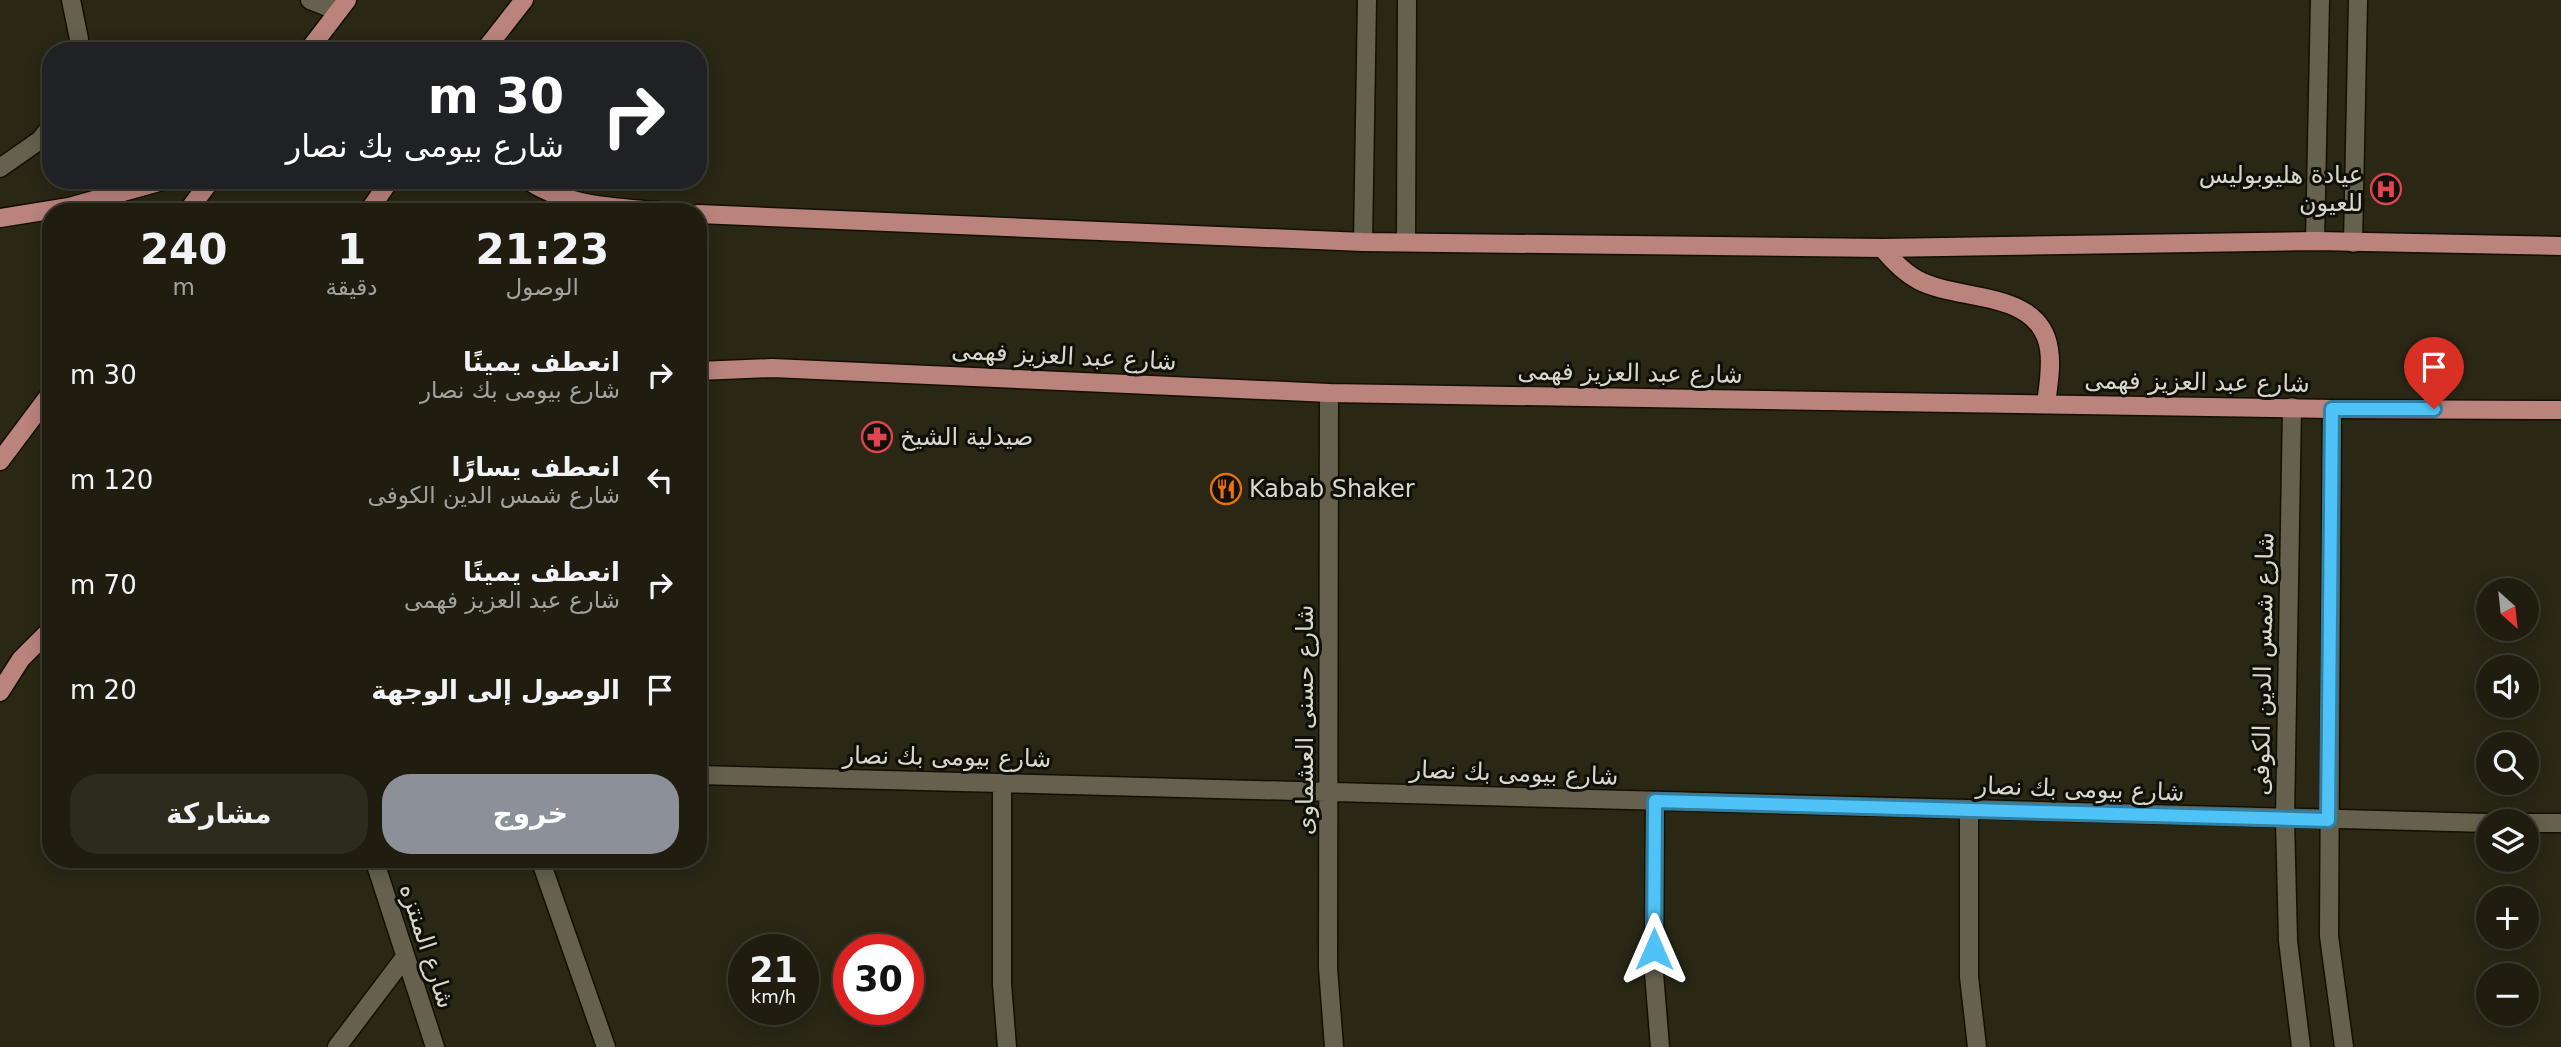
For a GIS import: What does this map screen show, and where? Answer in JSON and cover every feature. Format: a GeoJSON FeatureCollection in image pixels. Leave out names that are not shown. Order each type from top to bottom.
{"type":"FeatureCollection","features":[{"type":"Feature","properties":{"kind":"main road"},"geometry":{"type":"LineString","coordinates":[[491,42],[524,0]]}},
{"type":"Feature","properties":{"kind":"main road"},"geometry":{"type":"LineString","coordinates":[[315,42],[342,6]]}},
{"type":"Feature","properties":{"kind":"main road"},"geometry":{"type":"LineString","coordinates":[[83,203],[134,189]]}},
{"type":"Feature","properties":{"kind":"main road"},"geometry":{"type":"LineString","coordinates":[[541,189],[578,203]]}},
{"type":"Feature","properties":{"kind":"main road"},"geometry":{"type":"LineString","coordinates":[[0,218],[42,211]]}},
{"type":"Feature","properties":{"kind":"main road"},"geometry":{"type":"LineString","coordinates":[[707,214],[1363,242],[1882,247],[2315,241],[2561,246]]}},
{"type":"Feature","properties":{"kind":"main road"},"geometry":{"type":"LineString","coordinates":[[1882,247],[1897,266],[1919,281],[2012,305],[2037,322],[2049,350],[2046,404]]}},
{"type":"Feature","properties":{"kind":"main road","name":"شارع عبد العزيز فهمى"},"geometry":{"type":"LineString","coordinates":[[707,370],[772,368],[1329,393],[2332,409],[2561,410]]}},
{"type":"Feature","properties":{"kind":"main road"},"geometry":{"type":"LineString","coordinates":[[0,461],[42,405]]}},
{"type":"Feature","properties":{"kind":"main road"},"geometry":{"type":"LineString","coordinates":[[0,692],[21,659],[42,638]]}},
{"type":"Feature","properties":{"kind":"street"},"geometry":{"type":"LineString","coordinates":[[71,0],[79,42]]}},
{"type":"Feature","properties":{"kind":"street"},"geometry":{"type":"LineString","coordinates":[[310,0],[342,6]]}},
{"type":"Feature","properties":{"kind":"street"},"geometry":{"type":"LineString","coordinates":[[1363,242],[1367,0]]}},
{"type":"Feature","properties":{"kind":"street"},"geometry":{"type":"LineString","coordinates":[[1406,0],[1406,242]]}},
{"type":"Feature","properties":{"kind":"street"},"geometry":{"type":"LineString","coordinates":[[2315,241],[2320,0]]}},
{"type":"Feature","properties":{"kind":"street"},"geometry":{"type":"LineString","coordinates":[[2353,243],[2358,0]]}},
{"type":"Feature","properties":{"kind":"street"},"geometry":{"type":"LineString","coordinates":[[0,168],[42,137]]}},
{"type":"Feature","properties":{"kind":"street","name":"شارع حسنى العشماوى"},"geometry":{"type":"LineString","coordinates":[[1329,393],[1328,968],[1334,1047]]}},
{"type":"Feature","properties":{"kind":"street","name":"شارع شمس الدين الكوفى"},"geometry":{"type":"LineString","coordinates":[[2292,407],[2285,819],[2288,941],[2301,1047]]}},
{"type":"Feature","properties":{"kind":"street"},"geometry":{"type":"LineString","coordinates":[[2332,409],[2329,936],[2344,1047]]}},
{"type":"Feature","properties":{"kind":"street"},"geometry":{"type":"LineString","coordinates":[[21,659],[42,642]]}},
{"type":"Feature","properties":{"kind":"street","name":"شارع بيومى بك نصار"},"geometry":{"type":"LineString","coordinates":[[707,775],[2285,819],[2476,822]]}},
{"type":"Feature","properties":{"kind":"street"},"geometry":{"type":"LineString","coordinates":[[1002,783],[1002,984],[1007,1047]]}},
{"type":"Feature","properties":{"kind":"street"},"geometry":{"type":"LineString","coordinates":[[1655,801],[1654,974],[1660,1047]]}},
{"type":"Feature","properties":{"kind":"street"},"geometry":{"type":"LineString","coordinates":[[1969,810],[1969,977],[1977,1047]]}},
{"type":"Feature","properties":{"kind":"street"},"geometry":{"type":"LineString","coordinates":[[2539,823],[2561,824]]}},
{"type":"Feature","properties":{"kind":"street","name":"شارع المنتزه"},"geometry":{"type":"LineString","coordinates":[[377,868],[435,1047]]}},
{"type":"Feature","properties":{"kind":"street"},"geometry":{"type":"LineString","coordinates":[[543,868],[606,1047]]}},
{"type":"Feature","properties":{"kind":"street"},"geometry":{"type":"LineString","coordinates":[[337,1047],[405,957]]}},
{"type":"Feature","properties":{"kind":"place","name":"عيادة هليوبوليس للعيون"},"geometry":{"type":"Point","coordinates":[2386,189]}},
{"type":"Feature","properties":{"kind":"place","name":"صيدلية الشيخ"},"geometry":{"type":"Point","coordinates":[877,437]}},
{"type":"Feature","properties":{"kind":"place","name":"Kabab Shaker"},"geometry":{"type":"Point","coordinates":[1226,489]}},
{"type":"Feature","properties":{"kind":"route"},"geometry":{"type":"LineString","coordinates":[[1654,949],[1655,801],[2328,820],[2332,409],[2434,409]]}}]}
